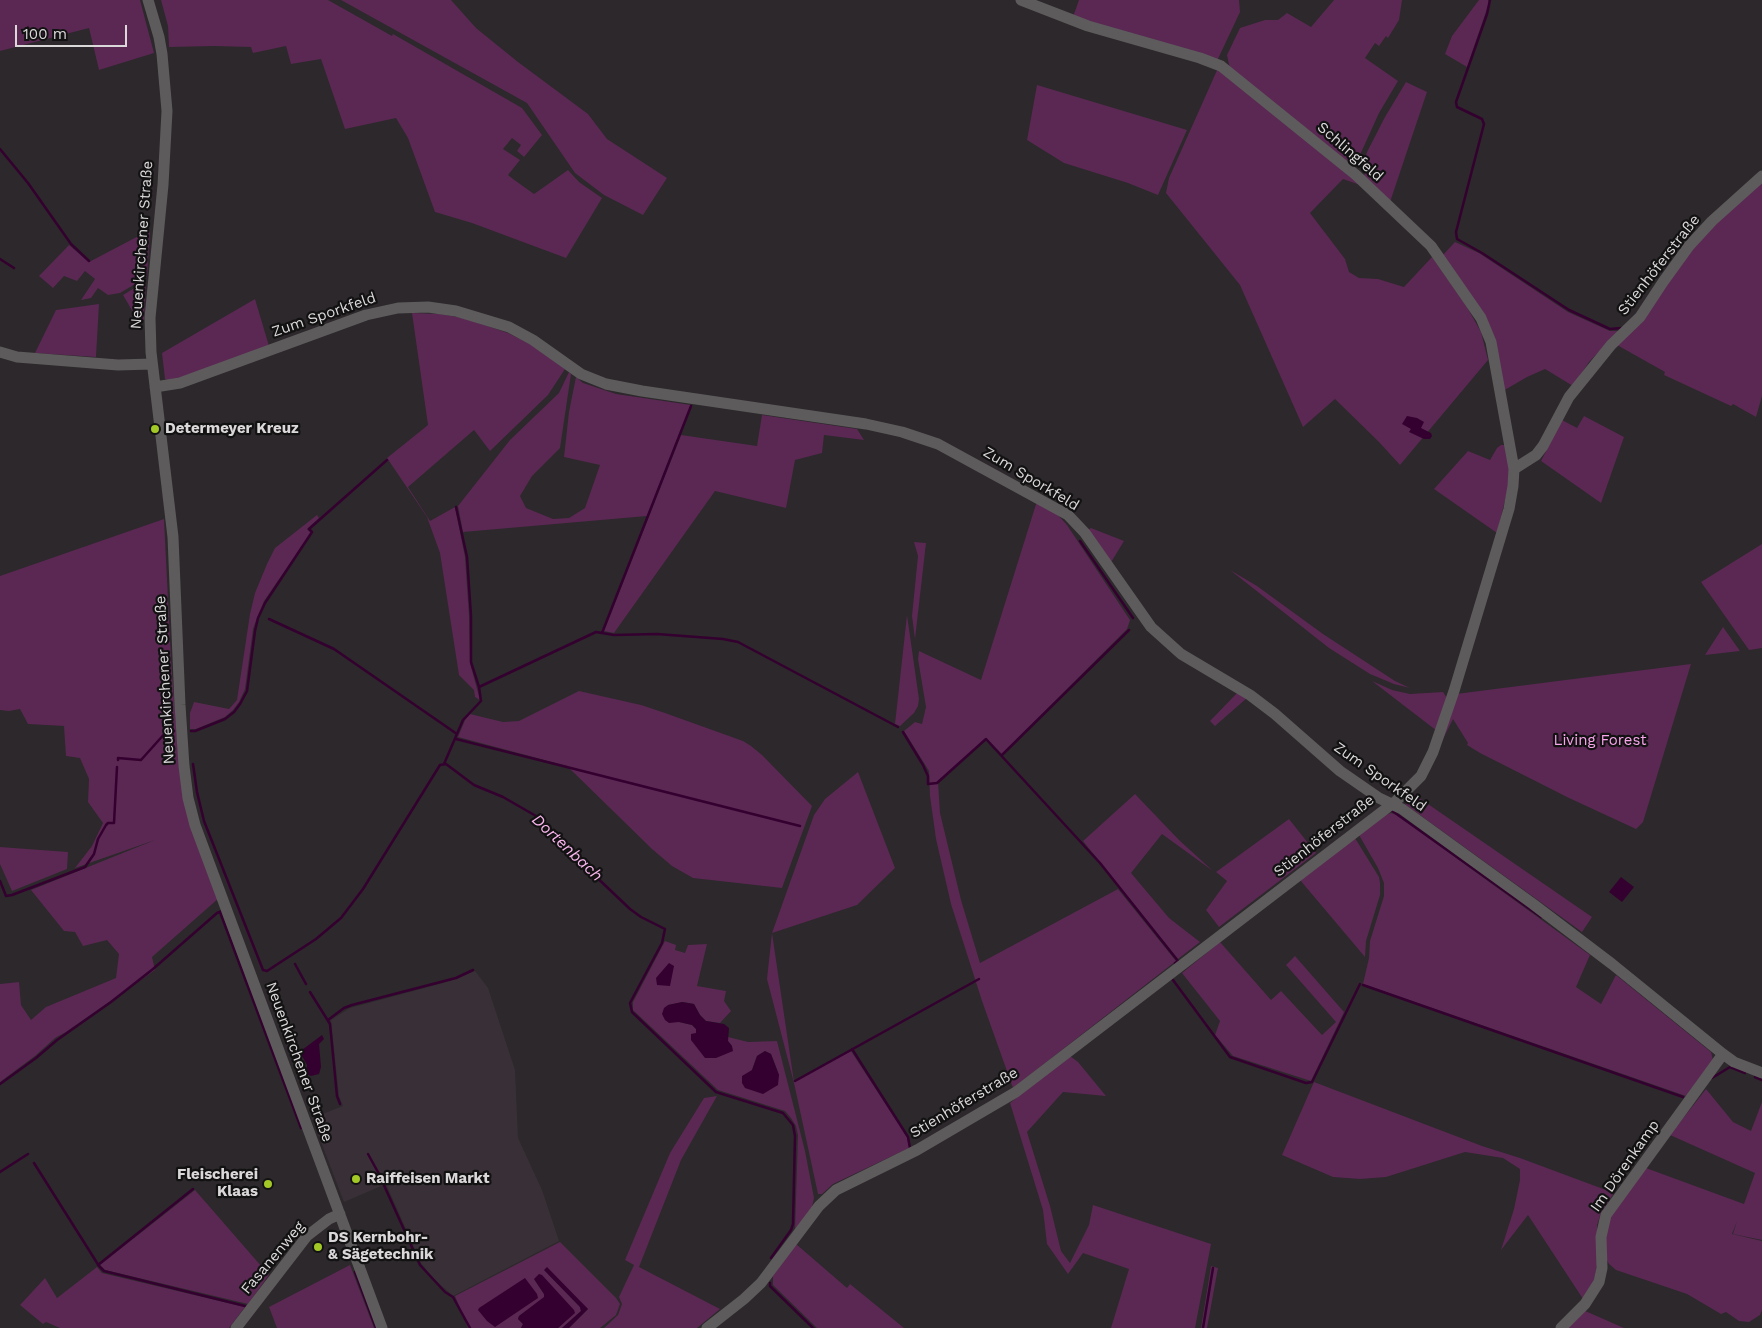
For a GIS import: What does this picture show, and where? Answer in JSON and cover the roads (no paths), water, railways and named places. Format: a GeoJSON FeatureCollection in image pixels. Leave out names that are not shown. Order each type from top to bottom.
{"type":"FeatureCollection","features":[{"type":"Feature","properties":{"kind":"street","name":"Neuenkirchener Straße"},"geometry":{"type":"LineString","coordinates":[[148,0],[162,54],[167,111],[150,318],[152,364],[173,537],[180,705],[188,798],[195,825],[382,1328]]}},
{"type":"Feature","properties":{"kind":"street","name":"Schlingfeld"},"geometry":{"type":"LineString","coordinates":[[1021,0],[1088,26],[1200,58],[1221,66],[1356,175],[1431,246],[1481,318],[1491,342],[1514,469]]}},
{"type":"Feature","properties":{"kind":"street","name":"Stienhöferstraße"},"geometry":{"type":"LineString","coordinates":[[707,1328],[761,1283],[819,1206],[836,1190],[917,1150],[1016,1092],[1396,801],[1422,776],[1433,752],[1459,673],[1509,509],[1514,469],[1536,455],[1569,397],[1611,345],[1640,317],[1689,246],[1712,221],[1762,176]]}},
{"type":"Feature","properties":{"kind":"street","name":"Zum Sporkfeld"},"geometry":{"type":"LineString","coordinates":[[155,387],[180,382],[366,315],[398,308],[428,307],[456,311],[509,328],[533,340],[581,374],[606,384],[642,392],[866,424],[927,440],[950,449],[1068,515],[1085,533],[1151,627],[1165,641],[1189,659],[1240,688],[1300,735],[1340,771],[1390,804],[1402,809],[1533,904],[1612,964],[1734,1062],[1762,1073]]}},
{"type":"Feature","properties":{"kind":"street"},"geometry":{"type":"LineString","coordinates":[[0,352],[26,358],[118,365],[152,364]]}},
{"type":"Feature","properties":{"kind":"street","name":"Im Dörenkamp"},"geometry":{"type":"LineString","coordinates":[[1562,1328],[1585,1304],[1599,1282],[1602,1268],[1601,1237],[1606,1215],[1723,1054]]}},
{"type":"Feature","properties":{"kind":"street","name":"Fasanenweg"},"geometry":{"type":"LineString","coordinates":[[236,1328],[308,1236],[329,1219],[340,1214]]}},
{"type":"Feature","properties":{"kind":"waterway"},"geometry":{"type":"LineString","coordinates":[[1490,0],[1487,14],[1456,102],[1457,107],[1482,119],[1484,124],[1456,232],[1457,239],[1482,253],[1569,310],[1610,329],[1621,328]]}},
{"type":"Feature","properties":{"kind":"waterway"},"geometry":{"type":"LineString","coordinates":[[0,149],[28,183],[71,244],[89,261]]}},
{"type":"Feature","properties":{"kind":"waterway"},"geometry":{"type":"LineString","coordinates":[[0,259],[14,268]]}},
{"type":"Feature","properties":{"kind":"waterway"},"geometry":{"type":"LineString","coordinates":[[602,633],[691,406]]}},
{"type":"Feature","properties":{"kind":"waterway"},"geometry":{"type":"LineString","coordinates":[[191,731],[225,719],[240,704],[247,691],[258,618],[265,603],[312,532],[309,529],[387,460]]}},
{"type":"Feature","properties":{"kind":"waterway"},"geometry":{"type":"LineString","coordinates":[[456,507],[467,557],[471,616],[471,662],[479,687]]}},
{"type":"Feature","properties":{"kind":"waterway"},"geometry":{"type":"LineString","coordinates":[[1080,541],[1133,618]]}},
{"type":"Feature","properties":{"kind":"waterway"},"geometry":{"type":"LineString","coordinates":[[269,619],[334,649],[457,734]]}},
{"type":"Feature","properties":{"kind":"waterway"},"geometry":{"type":"LineString","coordinates":[[1002,755],[1129,630]]}},
{"type":"Feature","properties":{"kind":"waterway"},"geometry":{"type":"LineString","coordinates":[[444,764],[463,720],[481,701],[479,687],[596,632],[614,635],[657,634],[723,639],[738,642],[898,727]]}},
{"type":"Feature","properties":{"kind":"waterway"},"geometry":{"type":"LineString","coordinates":[[118,760],[118,758],[141,760],[167,731],[174,731]]}},
{"type":"Feature","properties":{"kind":"waterway"},"geometry":{"type":"LineString","coordinates":[[903,732],[923,765],[928,776],[928,784],[937,783],[986,739],[1100,863],[1178,961],[1175,963]]}},
{"type":"Feature","properties":{"kind":"waterway"},"geometry":{"type":"LineString","coordinates":[[456,739],[800,826]]}},
{"type":"Feature","properties":{"kind":"waterway","name":"Dortenbach"},"geometry":{"type":"LineString","coordinates":[[193,764],[204,821],[263,970],[267,971],[316,939],[341,918],[363,889],[440,765],[446,764],[474,785],[503,797],[536,816],[630,909],[665,929],[662,943],[630,1003],[632,1012],[716,1092],[783,1113],[793,1125],[795,1136],[793,1224],[791,1230],[771,1258]]}},
{"type":"Feature","properties":{"kind":"waterway"},"geometry":{"type":"LineString","coordinates":[[0,881],[6,896],[85,867],[94,854],[98,839],[106,825],[114,823],[117,767]]}},
{"type":"Feature","properties":{"kind":"waterway"},"geometry":{"type":"LineString","coordinates":[[1391,810],[1541,917]]}},
{"type":"Feature","properties":{"kind":"waterway"},"geometry":{"type":"LineString","coordinates":[[0,1084],[57,1040],[111,1002],[153,969],[217,913],[222,911]]}},
{"type":"Feature","properties":{"kind":"waterway"},"geometry":{"type":"LineString","coordinates":[[220,912],[301,1128]]}},
{"type":"Feature","properties":{"kind":"waterway"},"geometry":{"type":"LineString","coordinates":[[295,964],[306,984]]}},
{"type":"Feature","properties":{"kind":"waterway"},"geometry":{"type":"LineString","coordinates":[[328,1020],[344,1008],[352,1005],[456,978],[473,970]]}},
{"type":"Feature","properties":{"kind":"waterway"},"geometry":{"type":"LineString","coordinates":[[795,1081],[979,979]]}},
{"type":"Feature","properties":{"kind":"waterway"},"geometry":{"type":"LineString","coordinates":[[1173,980],[1230,1057],[1306,1083],[1312,1082],[1360,984]]}},
{"type":"Feature","properties":{"kind":"waterway"},"geometry":{"type":"LineString","coordinates":[[1363,985],[1683,1097]]}},
{"type":"Feature","properties":{"kind":"waterway"},"geometry":{"type":"LineString","coordinates":[[310,992],[330,1024],[337,1096],[340,1104]]}},
{"type":"Feature","properties":{"kind":"waterway"},"geometry":{"type":"LineString","coordinates":[[852,1049],[908,1137],[910,1148]]}},
{"type":"Feature","properties":{"kind":"waterway"},"geometry":{"type":"LineString","coordinates":[[1712,1078],[1730,1067],[1745,1073]]}},
{"type":"Feature","properties":{"kind":"waterway"},"geometry":{"type":"LineString","coordinates":[[1755,1077],[1762,1080]]}},
{"type":"Feature","properties":{"kind":"waterway"},"geometry":{"type":"LineString","coordinates":[[0,1172],[28,1154]]}},
{"type":"Feature","properties":{"kind":"waterway"},"geometry":{"type":"LineString","coordinates":[[368,1154],[379,1174]]}},
{"type":"Feature","properties":{"kind":"waterway"},"geometry":{"type":"LineString","coordinates":[[34,1163],[104,1271],[245,1306]]}},
{"type":"Feature","properties":{"kind":"waterway"},"geometry":{"type":"LineString","coordinates":[[383,1183],[420,1265],[445,1292],[453,1297],[470,1328]]}},
{"type":"Feature","properties":{"kind":"waterway"},"geometry":{"type":"LineString","coordinates":[[98,1265],[193,1189]]}},
{"type":"Feature","properties":{"kind":"waterway"},"geometry":{"type":"LineString","coordinates":[[1203,1328],[1213,1268]]}},
{"type":"Feature","properties":{"kind":"waterway"},"geometry":{"type":"LineString","coordinates":[[355,1272],[376,1328]]}},
{"type":"Feature","properties":{"kind":"waterway"},"geometry":{"type":"LineString","coordinates":[[770,1283],[770,1286],[813,1328]]}},
{"type":"Feature","properties":{"kind":"place","name":"Determeyer Kreuz"},"geometry":{"type":"Point","coordinates":[155,429]}},
{"type":"Feature","properties":{"kind":"place","name":"Raiffeisen Markt"},"geometry":{"type":"Point","coordinates":[356,1179]}},
{"type":"Feature","properties":{"kind":"place","name":"Fleischerei Klaas"},"geometry":{"type":"Point","coordinates":[268,1184]}},
{"type":"Feature","properties":{"kind":"place","name":"DS Kernbohr- & Sägetechnik"},"geometry":{"type":"Point","coordinates":[318,1247]}},
{"type":"Feature","properties":{"kind":"park label","name":"Living Forest"},"geometry":{"type":"Point","coordinates":[1600,741]}}]}
